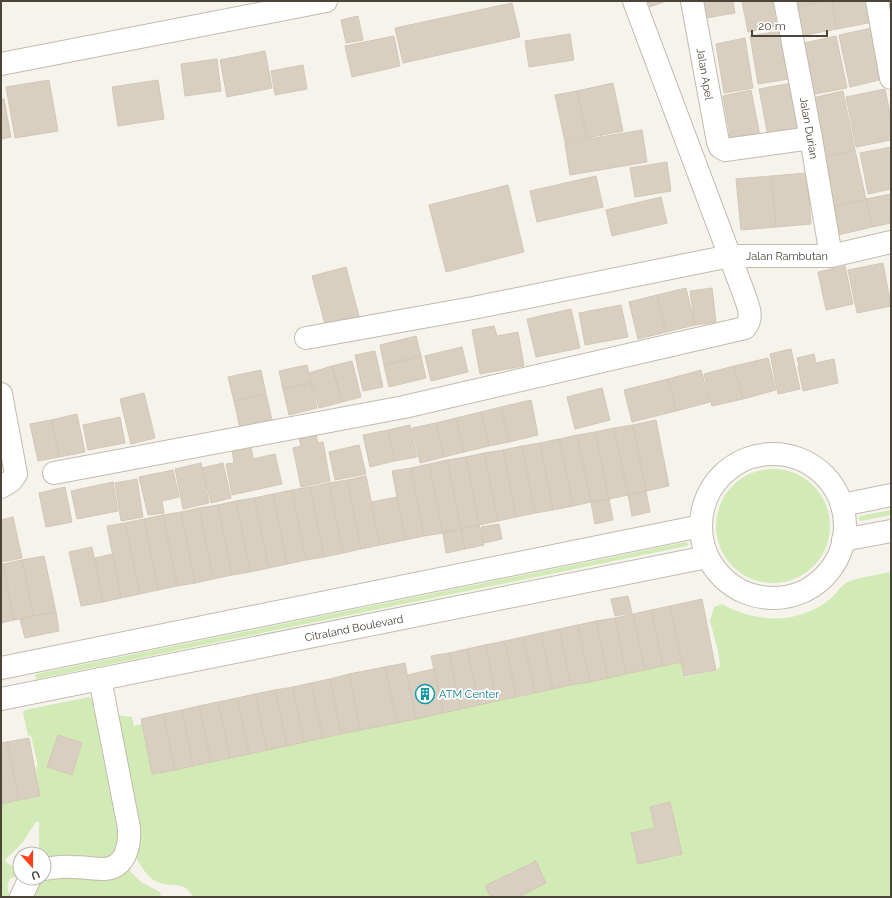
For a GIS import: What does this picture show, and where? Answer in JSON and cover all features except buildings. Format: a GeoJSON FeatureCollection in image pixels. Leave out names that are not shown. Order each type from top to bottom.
{"type":"FeatureCollection","features":[{"type":"Feature","properties":{"kind":"street"},"geometry":{"type":"LineString","coordinates":[[1,64],[326,1]]}},
{"type":"Feature","properties":{"kind":"street"},"geometry":{"type":"LineString","coordinates":[[54,473],[404,407],[745,328],[749,323],[750,313],[634,1]]}},
{"type":"Feature","properties":{"kind":"street","name":"Jalan Apel"},"geometry":{"type":"LineString","coordinates":[[692,1],[720,147],[725,150],[811,138]]}},
{"type":"Feature","properties":{"kind":"street","name":"Jalan Durian"},"geometry":{"type":"LineString","coordinates":[[785,1],[811,138],[831,256]]}},
{"type":"Feature","properties":{"kind":"street"},"geometry":{"type":"LineString","coordinates":[[877,1],[891,78]]}},
{"type":"Feature","properties":{"kind":"street","name":"Jalan Rambutan"},"geometry":{"type":"LineString","coordinates":[[306,338],[473,308],[730,256],[831,256],[891,242]]}},
{"type":"Feature","properties":{"kind":"street"},"geometry":{"type":"LineString","coordinates":[[1,394],[16,474],[11,481],[1,487]]}},
{"type":"Feature","properties":{"kind":"street"},"geometry":{"type":"LineString","coordinates":[[764,455],[783,455],[801,460],[817,469],[830,482],[842,505],[845,517],[845,536],[839,554],[830,570],[816,584],[800,593],[781,598],[763,598],[744,593],[728,583],[715,570],[708,557],[701,535],[701,526],[701,516],[706,498],[716,482],[729,469],[745,460],[764,455]]}},
{"type":"Feature","properties":{"kind":"street"},"geometry":{"type":"LineString","coordinates":[[842,505],[891,495]]}},
{"type":"Feature","properties":{"kind":"street"},"geometry":{"type":"LineString","coordinates":[[10,697],[7,667],[701,526]]}},
{"type":"Feature","properties":{"kind":"street"},"geometry":{"type":"LineString","coordinates":[[843,540],[891,531]]}},
{"type":"Feature","properties":{"kind":"street","name":"Citraland Boulevard"},"geometry":{"type":"LineString","coordinates":[[10,697],[708,557]]}},
{"type":"Feature","properties":{"kind":"street"},"geometry":{"type":"LineString","coordinates":[[52,868],[70,867],[106,869],[113,866],[126,855],[130,841],[129,828],[100,679]]}},
{"type":"Feature","properties":{"kind":"street"},"geometry":{"type":"LineString","coordinates":[[21,897],[26,886]]}},
{"type":"Feature","properties":{"kind":"green space"},"geometry":{"type":"Polygon","coordinates":[[[773,469],[784,470],[795,474],[805,479],[813,486],[820,494],[825,504],[829,515],[829,537],[825,548],[820,558],[813,566],[805,573],[795,578],[784,582],[773,583],[762,582],[751,578],[741,573],[733,566],[726,558],[721,548],[717,537],[716,526],[717,515],[721,504],[726,494],[733,486],[741,479],[751,474],[762,470],[773,469]]]}},
{"type":"Feature","properties":{"kind":"green space"},"geometry":{"type":"Polygon","coordinates":[[[891,510],[891,515],[861,521],[858,519],[860,516],[891,510]]]}},
{"type":"Feature","properties":{"kind":"green space"},"geometry":{"type":"Polygon","coordinates":[[[686,542],[689,544],[687,546],[37,679],[35,677],[36,674],[686,542]]]}},
{"type":"Feature","properties":{"kind":"green space"},"geometry":{"type":"Polygon","coordinates":[[[891,572],[891,897],[193,897],[186,888],[182,886],[163,884],[151,878],[135,857],[115,715],[132,717],[134,726],[142,724],[153,774],[681,662],[685,677],[717,670],[720,666],[718,651],[710,621],[714,607],[722,604],[749,615],[763,618],[790,617],[803,614],[816,608],[829,600],[846,583],[850,581],[891,572]]]}},
{"type":"Feature","properties":{"kind":"green space"},"geometry":{"type":"Polygon","coordinates":[[[89,697],[98,704],[126,835],[110,859],[52,860],[52,846],[39,846],[39,821],[35,823],[19,846],[12,846],[12,853],[5,860],[12,866],[12,878],[10,878],[8,885],[9,895],[11,897],[1,897],[1,804],[40,796],[36,767],[38,766],[31,736],[28,736],[23,712],[25,710],[89,697]]]}},
{"type":"Feature","properties":{"kind":"green space"},"geometry":{"type":"Polygon","coordinates":[[[127,868],[141,882],[160,892],[161,897],[25,897],[37,886],[52,886],[52,876],[127,868]]]}},
{"type":"Feature","properties":{"kind":"place","name":"ATM Center"},"geometry":{"type":"Point","coordinates":[425,694]}}]}
